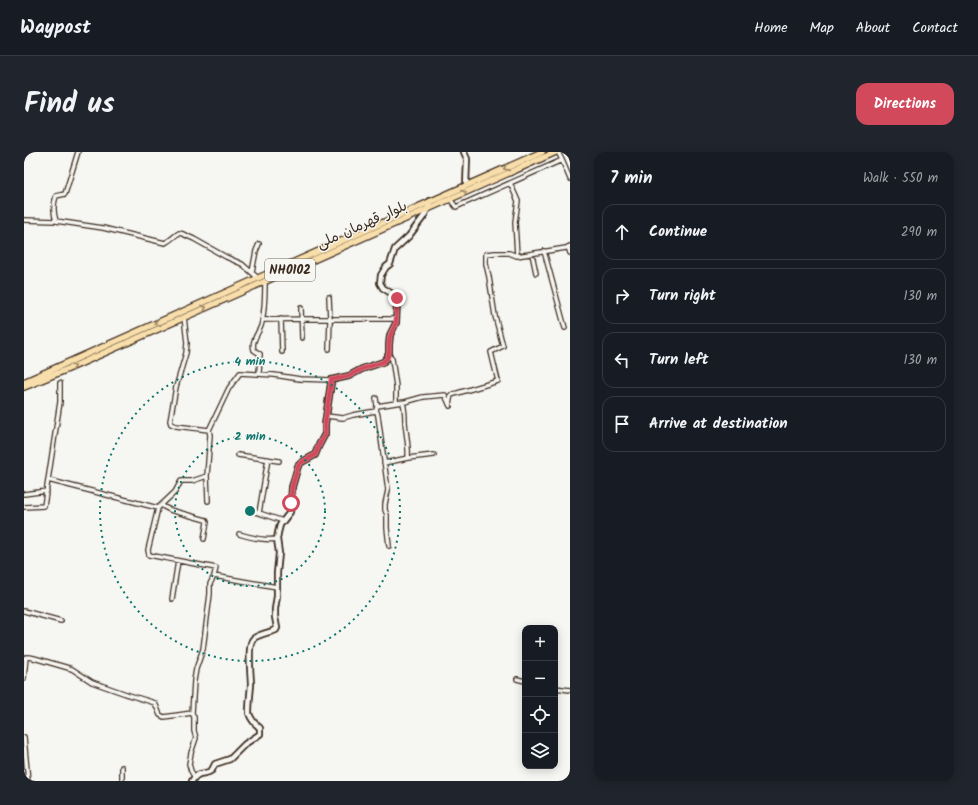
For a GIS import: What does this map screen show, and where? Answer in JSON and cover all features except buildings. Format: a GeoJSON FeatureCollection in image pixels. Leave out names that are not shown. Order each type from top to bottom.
{"type":"FeatureCollection","features":[{"type":"Feature","properties":{"kind":"highway","name":"بلوار قهرمان ملی"},"geometry":{"type":"LineString","coordinates":[[24,382],[542,152]]}},
{"type":"Feature","properties":{"kind":"highway","name":"بلوار قهرمان ملی"},"geometry":{"type":"LineString","coordinates":[[24,387],[68,369],[557,152]]}},
{"type":"Feature","properties":{"kind":"street"},"geometry":{"type":"LineString","coordinates":[[56,221],[53,212],[53,203],[56,196],[65,194],[78,152]]}},
{"type":"Feature","properties":{"kind":"street"},"geometry":{"type":"LineString","coordinates":[[464,152],[467,159],[466,186]]}},
{"type":"Feature","properties":{"kind":"street"},"geometry":{"type":"LineString","coordinates":[[557,152],[570,179]]}},
{"type":"Feature","properties":{"kind":"street"},"geometry":{"type":"LineString","coordinates":[[450,199],[456,207],[562,160]]}},
{"type":"Feature","properties":{"kind":"street"},"geometry":{"type":"LineString","coordinates":[[510,183],[518,201],[515,222],[517,256]]}},
{"type":"Feature","properties":{"kind":"street"},"geometry":{"type":"LineString","coordinates":[[208,501],[207,476],[210,435],[209,430],[229,388],[240,373],[274,375],[300,380],[331,380],[349,376],[362,369],[383,362],[387,358],[390,336],[396,323],[397,298],[383,288],[380,282],[381,275],[390,264],[395,249],[409,236],[428,208],[430,202]]}},
{"type":"Feature","properties":{"kind":"street"},"geometry":{"type":"LineString","coordinates":[[24,220],[56,221],[103,228],[165,243],[179,233],[194,239],[242,264],[258,278]]}},
{"type":"Feature","properties":{"kind":"street"},"geometry":{"type":"LineString","coordinates":[[252,272],[256,251],[259,244]]}},
{"type":"Feature","properties":{"kind":"street"},"geometry":{"type":"LineString","coordinates":[[377,406],[445,394],[450,405],[451,395],[498,381],[491,352],[503,346],[495,316],[486,264],[486,254],[509,253],[517,256],[569,246],[570,253]]}},
{"type":"Feature","properties":{"kind":"street"},"geometry":{"type":"LineString","coordinates":[[544,252],[565,328]]}},
{"type":"Feature","properties":{"kind":"street"},"geometry":{"type":"LineString","coordinates":[[532,254],[536,273]]}},
{"type":"Feature","properties":{"kind":"street"},"geometry":{"type":"LineString","coordinates":[[259,374],[260,354],[254,350],[253,342],[259,331],[262,320],[265,297],[265,281]]}},
{"type":"Feature","properties":{"kind":"street"},"geometry":{"type":"LineString","coordinates":[[329,297],[329,349]]}},
{"type":"Feature","properties":{"kind":"street"},"geometry":{"type":"LineString","coordinates":[[301,308],[302,338]]}},
{"type":"Feature","properties":{"kind":"street"},"geometry":{"type":"LineString","coordinates":[[184,317],[187,343],[186,354],[176,387],[170,421],[171,424],[176,426],[209,430]]}},
{"type":"Feature","properties":{"kind":"street"},"geometry":{"type":"LineString","coordinates":[[262,320],[396,319]]}},
{"type":"Feature","properties":{"kind":"street"},"geometry":{"type":"LineString","coordinates":[[281,320],[282,352]]}},
{"type":"Feature","properties":{"kind":"street"},"geometry":{"type":"LineString","coordinates":[[388,355],[392,359],[396,386],[396,403]]}},
{"type":"Feature","properties":{"kind":"street"},"geometry":{"type":"LineString","coordinates":[[207,476],[192,481],[181,481],[175,492],[158,508],[148,550],[149,555],[216,568],[210,584],[203,649],[196,669],[194,681],[192,713],[194,717],[194,731],[196,738],[189,764],[193,779],[211,771],[216,764],[230,760],[245,744],[260,734],[260,728],[252,720],[249,713],[251,687],[251,643],[252,639],[276,630],[277,628],[275,617],[279,552],[277,539],[280,525],[290,512],[292,487],[298,466],[315,455],[325,434],[331,380]]}},
{"type":"Feature","properties":{"kind":"street"},"geometry":{"type":"LineString","coordinates":[[24,507],[44,506],[60,402],[60,383]]}},
{"type":"Feature","properties":{"kind":"street"},"geometry":{"type":"LineString","coordinates":[[376,398],[376,411],[378,416],[388,490],[385,510],[387,515],[389,546]]}},
{"type":"Feature","properties":{"kind":"street"},"geometry":{"type":"LineString","coordinates":[[403,402],[408,458]]}},
{"type":"Feature","properties":{"kind":"street"},"geometry":{"type":"LineString","coordinates":[[326,416],[343,418],[376,411]]}},
{"type":"Feature","properties":{"kind":"street"},"geometry":{"type":"LineString","coordinates":[[238,455],[279,461]]}},
{"type":"Feature","properties":{"kind":"street"},"geometry":{"type":"LineString","coordinates":[[384,463],[434,455]]}},
{"type":"Feature","properties":{"kind":"street"},"geometry":{"type":"LineString","coordinates":[[259,513],[268,459]]}},
{"type":"Feature","properties":{"kind":"street"},"geometry":{"type":"LineString","coordinates":[[48,480],[158,508]]}},
{"type":"Feature","properties":{"kind":"street"},"geometry":{"type":"LineString","coordinates":[[24,494],[47,491]]}},
{"type":"Feature","properties":{"kind":"street"},"geometry":{"type":"LineString","coordinates":[[162,505],[170,510],[206,520],[207,522],[204,539]]}},
{"type":"Feature","properties":{"kind":"street"},"geometry":{"type":"LineString","coordinates":[[251,511],[283,521]]}},
{"type":"Feature","properties":{"kind":"street"},"geometry":{"type":"LineString","coordinates":[[239,534],[251,538],[268,540],[277,539]]}},
{"type":"Feature","properties":{"kind":"street"},"geometry":{"type":"LineString","coordinates":[[172,599],[178,561]]}},
{"type":"Feature","properties":{"kind":"street"},"geometry":{"type":"LineString","coordinates":[[214,576],[277,587]]}},
{"type":"Feature","properties":{"kind":"street"},"geometry":{"type":"LineString","coordinates":[[24,611],[61,621]]}},
{"type":"Feature","properties":{"kind":"street"},"geometry":{"type":"LineString","coordinates":[[24,678],[25,657],[34,658],[72,669],[92,682],[155,703],[160,714],[164,717],[192,713]]}},
{"type":"Feature","properties":{"kind":"street"},"geometry":{"type":"LineString","coordinates":[[517,679],[522,680]]}},
{"type":"Feature","properties":{"kind":"street"},"geometry":{"type":"LineString","coordinates":[[558,688],[570,690]]}},
{"type":"Feature","properties":{"kind":"street"},"geometry":{"type":"LineString","coordinates":[[24,737],[28,781]]}},
{"type":"Feature","properties":{"kind":"street"},"geometry":{"type":"LineString","coordinates":[[122,767],[122,781]]}},
{"type":"Feature","properties":{"kind":"route"},"geometry":{"type":"LineString","coordinates":[[291,503],[295,472],[302,462],[312,458],[315,455],[325,434],[331,380],[349,376],[356,371],[383,362],[387,358],[389,353],[390,336],[396,323],[397,298]]}}]}
